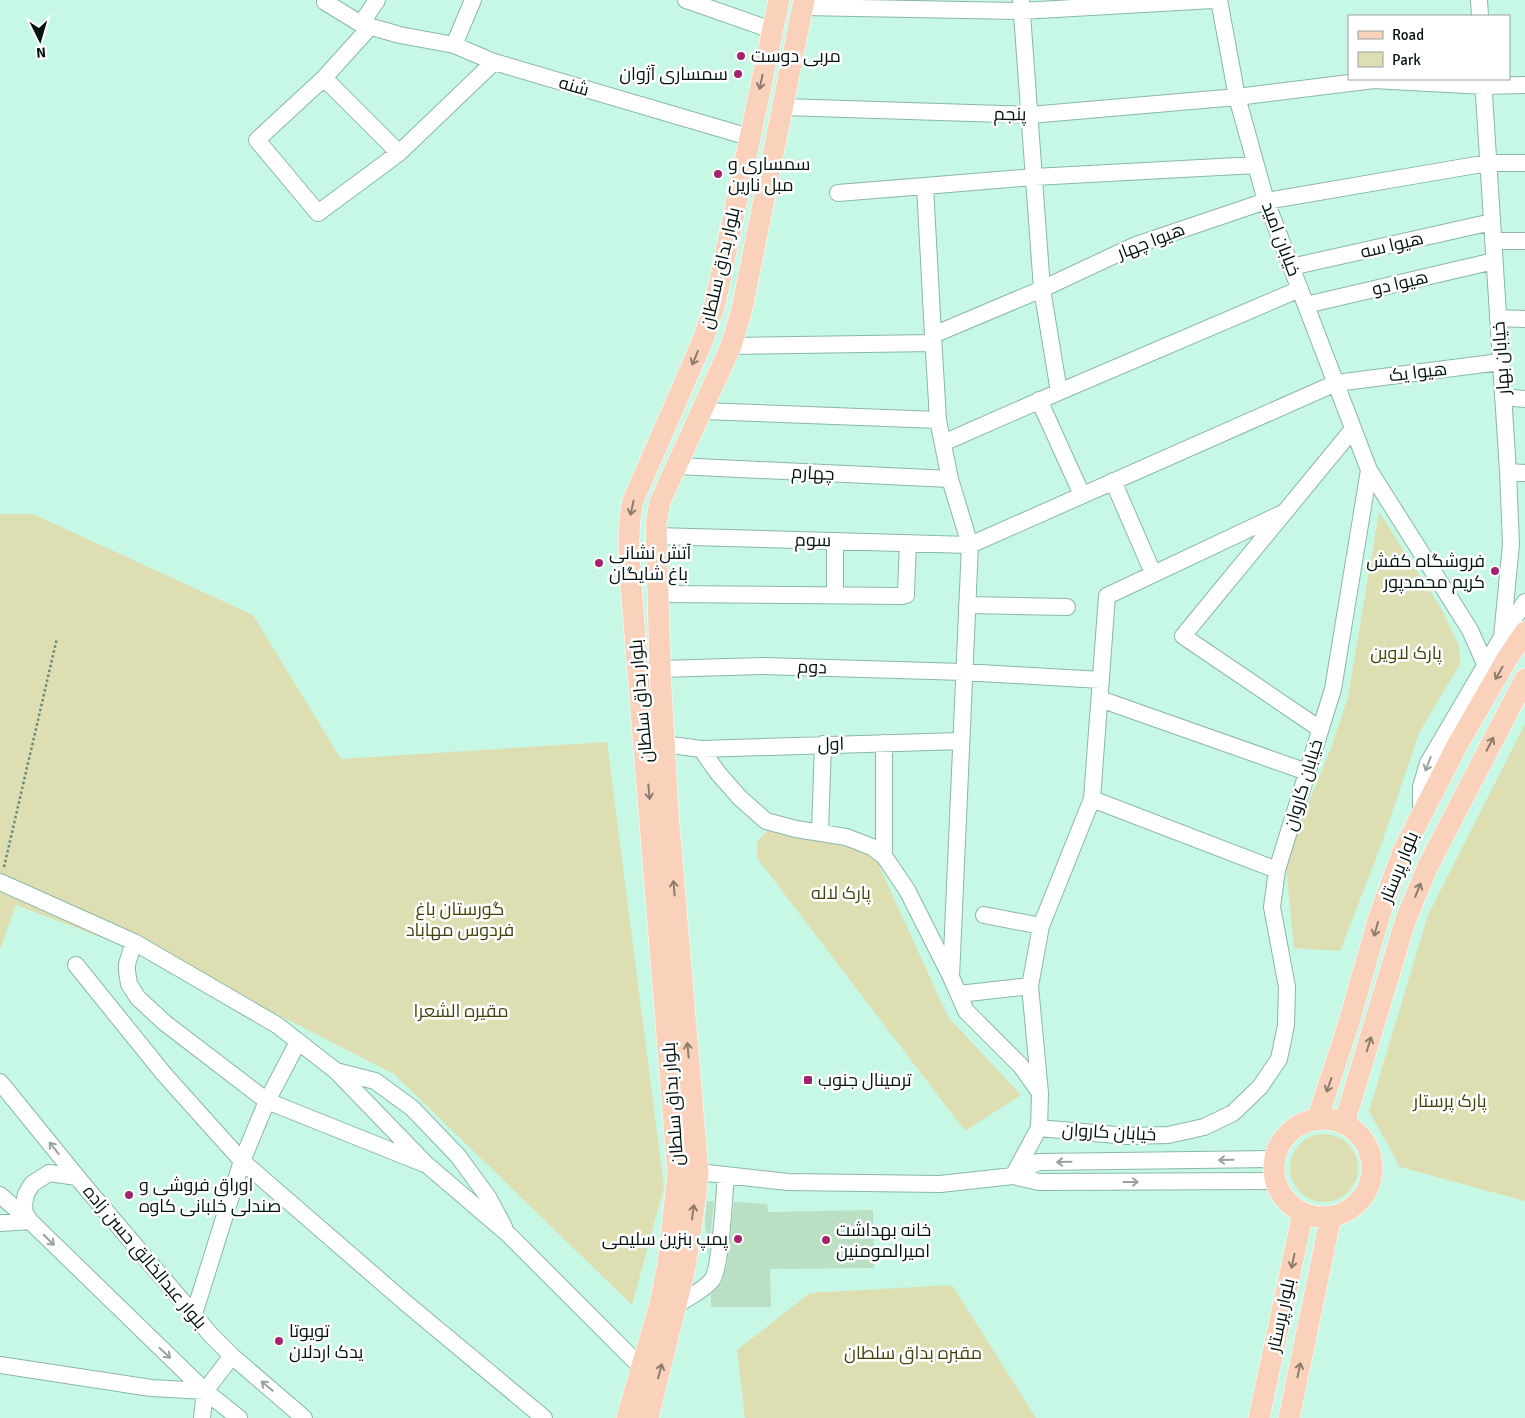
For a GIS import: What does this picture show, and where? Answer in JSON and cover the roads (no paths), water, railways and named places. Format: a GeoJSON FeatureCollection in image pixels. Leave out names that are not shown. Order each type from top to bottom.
{"type":"FeatureCollection","features":[{"type":"Feature","properties":{"kind":"main road","name":"بلوار بداق سلطان"},"geometry":{"type":"LineString","coordinates":[[627,1418],[660,1304],[668,1264],[678,1174],[631,579],[629,529],[633,501],[710,321],[715,304],[779,0]]}},
{"type":"Feature","properties":{"kind":"main road","name":"بلوار بداق سلطان"},"geometry":{"type":"LineString","coordinates":[[648,1418],[685,1268],[698,1172],[668,812],[660,669],[657,513],[731,346],[742,309],[803,3]]}},
{"type":"Feature","properties":{"kind":"main road"},"geometry":{"type":"LineString","coordinates":[[631,579],[636,586],[644,588],[653,585],[658,594],[654,601],[646,598],[637,603],[634,613]]}},
{"type":"Feature","properties":{"kind":"main road","name":"بلوار پرستار"},"geometry":{"type":"LineString","coordinates":[[1317,1120],[1348,1029],[1380,914],[1404,851],[1458,744],[1525,632]]}},
{"type":"Feature","properties":{"kind":"main road","name":"بلوار پرستار"},"geometry":{"type":"LineString","coordinates":[[1344,1124],[1406,919],[1428,866],[1525,679]]}},
{"type":"Feature","properties":{"kind":"main road"},"geometry":{"type":"LineString","coordinates":[[1317,1120],[1331,1120],[1344,1124],[1357,1133],[1366,1145],[1372,1160],[1372,1175],[1367,1190],[1358,1202],[1345,1212],[1331,1216],[1303,1213],[1286,1200],[1276,1181],[1275,1159],[1280,1145],[1290,1133],[1302,1124],[1317,1120]]}},
{"type":"Feature","properties":{"kind":"main road","name":"بلوار پرستار"},"geometry":{"type":"LineString","coordinates":[[1259,1418],[1303,1213]]}},
{"type":"Feature","properties":{"kind":"main road"},"geometry":{"type":"LineString","coordinates":[[1288,1418],[1331,1216]]}},
{"type":"Feature","properties":{"kind":"street"},"geometry":{"type":"LineString","coordinates":[[377,0],[365,25],[324,78],[257,140],[318,213],[399,153],[494,62]]}},
{"type":"Feature","properties":{"kind":"street"},"geometry":{"type":"LineString","coordinates":[[454,45],[472,0]]}},
{"type":"Feature","properties":{"kind":"street"},"geometry":{"type":"LineString","coordinates":[[686,0],[772,30]]}},
{"type":"Feature","properties":{"kind":"street"},"geometry":{"type":"LineString","coordinates":[[803,3],[1021,5],[1213,0]]}},
{"type":"Feature","properties":{"kind":"street","name":"خیابان امید"},"geometry":{"type":"LineString","coordinates":[[1218,0],[1237,98],[1266,201],[1369,470],[1470,630],[1486,666]]}},
{"type":"Feature","properties":{"kind":"street"},"geometry":{"type":"LineString","coordinates":[[1479,0],[1480,15]]}},
{"type":"Feature","properties":{"kind":"street","name":"شنه"},"geometry":{"type":"LineString","coordinates":[[325,2],[365,25],[400,35],[454,45],[494,62],[749,137]]}},
{"type":"Feature","properties":{"kind":"street"},"geometry":{"type":"LineString","coordinates":[[1021,5],[1042,289],[1059,392]]}},
{"type":"Feature","properties":{"kind":"street"},"geometry":{"type":"LineString","coordinates":[[324,78],[399,153]]}},
{"type":"Feature","properties":{"kind":"street","name":"پنجم"},"geometry":{"type":"LineString","coordinates":[[783,107],[1030,115],[1237,98],[1374,80],[1484,82],[1525,85]]}},
{"type":"Feature","properties":{"kind":"street","name":"خیابان بهار"},"geometry":{"type":"LineString","coordinates":[[1484,82],[1511,544],[1502,637]]}},
{"type":"Feature","properties":{"kind":"street","name":"هیوا چهار"},"geometry":{"type":"LineString","coordinates":[[933,339],[1136,244],[1266,201],[1488,163],[1525,163]]}},
{"type":"Feature","properties":{"kind":"street"},"geometry":{"type":"LineString","coordinates":[[838,193],[1034,177],[1256,165]]}},
{"type":"Feature","properties":{"kind":"street"},"geometry":{"type":"LineString","coordinates":[[925,186],[938,420],[950,479],[970,544],[951,977]]}},
{"type":"Feature","properties":{"kind":"street","name":"هیوا سه"},"geometry":{"type":"LineString","coordinates":[[1291,268],[1492,222]]}},
{"type":"Feature","properties":{"kind":"street"},"geometry":{"type":"LineString","coordinates":[[1493,241],[1525,241]]}},
{"type":"Feature","properties":{"kind":"street","name":"هیوا دو"},"geometry":{"type":"LineString","coordinates":[[1306,305],[1494,261]]}},
{"type":"Feature","properties":{"kind":"street"},"geometry":{"type":"LineString","coordinates":[[943,443],[1300,289]]}},
{"type":"Feature","properties":{"kind":"street"},"geometry":{"type":"LineString","coordinates":[[1498,318],[1525,319]]}},
{"type":"Feature","properties":{"kind":"street"},"geometry":{"type":"LineString","coordinates":[[731,346],[933,339]]}},
{"type":"Feature","properties":{"kind":"street","name":"هیوا یک"},"geometry":{"type":"LineString","coordinates":[[970,544],[1336,383],[1500,362]]}},
{"type":"Feature","properties":{"kind":"street"},"geometry":{"type":"LineString","coordinates":[[1503,397],[1525,399]]}},
{"type":"Feature","properties":{"kind":"street"},"geometry":{"type":"LineString","coordinates":[[1040,400],[1082,495]]}},
{"type":"Feature","properties":{"kind":"street"},"geometry":{"type":"LineString","coordinates":[[702,411],[938,420]]}},
{"type":"Feature","properties":{"kind":"street"},"geometry":{"type":"LineString","coordinates":[[1320,729],[1183,636],[1354,429]]}},
{"type":"Feature","properties":{"kind":"street","name":"چهارم"},"geometry":{"type":"LineString","coordinates":[[677,466],[950,479]]}},
{"type":"Feature","properties":{"kind":"street","name":"خیابان کاروان"},"geometry":{"type":"LineString","coordinates":[[1013,1176],[1039,1128],[1128,1136],[1168,1135],[1204,1127],[1233,1113],[1260,1087],[1279,1059],[1286,1025],[1287,987],[1272,907],[1277,870],[1333,689],[1369,470]]}},
{"type":"Feature","properties":{"kind":"street"},"geometry":{"type":"LineString","coordinates":[[1508,472],[1525,473]]}},
{"type":"Feature","properties":{"kind":"street"},"geometry":{"type":"LineString","coordinates":[[1113,481],[1153,573]]}},
{"type":"Feature","properties":{"kind":"street"},"geometry":{"type":"LineString","coordinates":[[1039,1128],[1040,1093],[1030,986],[1041,926],[1092,799],[1107,596],[1285,512]]}},
{"type":"Feature","properties":{"kind":"street","name":"سوم"},"geometry":{"type":"LineString","coordinates":[[656,536],[970,544]]}},
{"type":"Feature","properties":{"kind":"street"},"geometry":{"type":"LineString","coordinates":[[835,541],[835,594]]}},
{"type":"Feature","properties":{"kind":"street"},"geometry":{"type":"LineString","coordinates":[[658,594],[906,595],[908,543]]}},
{"type":"Feature","properties":{"kind":"street"},"geometry":{"type":"LineString","coordinates":[[1421,815],[1421,787],[1428,763],[1502,637],[1525,602]]}},
{"type":"Feature","properties":{"kind":"street"},"geometry":{"type":"LineString","coordinates":[[967,605],[1067,607]]}},
{"type":"Feature","properties":{"kind":"street","name":"دوم"},"geometry":{"type":"LineString","coordinates":[[660,669],[763,666],[964,672],[1101,680]]}},
{"type":"Feature","properties":{"kind":"street"},"geometry":{"type":"LineString","coordinates":[[1100,699],[1307,772]]}},
{"type":"Feature","properties":{"kind":"street","name":"اول"},"geometry":{"type":"LineString","coordinates":[[664,744],[701,748],[961,741]]}},
{"type":"Feature","properties":{"kind":"street"},"geometry":{"type":"LineString","coordinates":[[884,743],[884,856]]}},
{"type":"Feature","properties":{"kind":"street"},"geometry":{"type":"LineString","coordinates":[[820,832],[823,744]]}},
{"type":"Feature","properties":{"kind":"street"},"geometry":{"type":"LineString","coordinates":[[701,748],[718,773],[740,798],[766,821],[796,829],[846,837],[872,847],[884,856],[907,890],[966,1011],[1021,1066],[1040,1093]]}},
{"type":"Feature","properties":{"kind":"street"},"geometry":{"type":"LineString","coordinates":[[1092,799],[1277,870]]}},
{"type":"Feature","properties":{"kind":"street"},"geometry":{"type":"LineString","coordinates":[[0,882],[134,942],[277,1025],[336,1071],[426,1164],[509,1235],[642,1368]]}},
{"type":"Feature","properties":{"kind":"street"},"geometry":{"type":"LineString","coordinates":[[984,915],[1041,926]]}},
{"type":"Feature","properties":{"kind":"street"},"geometry":{"type":"LineString","coordinates":[[134,942],[126,971],[129,984],[138,998],[165,1023],[267,1102],[426,1164]]}},
{"type":"Feature","properties":{"kind":"street"},"geometry":{"type":"LineString","coordinates":[[76,965],[164,1074],[242,1161],[392,1291],[544,1418]]}},
{"type":"Feature","properties":{"kind":"street"},"geometry":{"type":"LineString","coordinates":[[958,994],[1030,986]]}},
{"type":"Feature","properties":{"kind":"street"},"geometry":{"type":"LineString","coordinates":[[194,1314],[242,1161],[267,1102],[298,1042]]}},
{"type":"Feature","properties":{"kind":"street"},"geometry":{"type":"LineString","coordinates":[[336,1071],[374,1080],[412,1108],[458,1156],[488,1197],[509,1235]]}},
{"type":"Feature","properties":{"kind":"street","name":"بلوار عبدالخالق حسن زاده"},"geometry":{"type":"LineString","coordinates":[[0,1082],[77,1177],[194,1314],[232,1356],[304,1418]]}},
{"type":"Feature","properties":{"kind":"street"},"geometry":{"type":"LineString","coordinates":[[1013,1176],[1038,1162],[1275,1159]]}},
{"type":"Feature","properties":{"kind":"street"},"geometry":{"type":"LineString","coordinates":[[1038,1162],[1039,1182]]}},
{"type":"Feature","properties":{"kind":"street"},"geometry":{"type":"LineString","coordinates":[[698,1172],[788,1182],[940,1184],[1013,1176],[1039,1182],[1276,1181]]}},
{"type":"Feature","properties":{"kind":"street"},"geometry":{"type":"LineString","coordinates":[[30,1221],[25,1213],[24,1205],[26,1194],[32,1184],[49,1173],[77,1177]]}},
{"type":"Feature","properties":{"kind":"street"},"geometry":{"type":"LineString","coordinates":[[677,1305],[705,1286],[715,1274],[719,1254],[726,1176]]}},
{"type":"Feature","properties":{"kind":"street"},"geometry":{"type":"LineString","coordinates":[[0,1195],[30,1221],[205,1391],[239,1418]]}},
{"type":"Feature","properties":{"kind":"street"},"geometry":{"type":"LineString","coordinates":[[0,1223],[30,1221]]}},
{"type":"Feature","properties":{"kind":"street"},"geometry":{"type":"LineString","coordinates":[[202,1418],[205,1391],[232,1356]]}},
{"type":"Feature","properties":{"kind":"street"},"geometry":{"type":"LineString","coordinates":[[0,1365],[151,1388],[205,1391]]}},
{"type":"Feature","properties":{"kind":"place","name":"مربی دوست"},"geometry":{"type":"Point","coordinates":[741,56]}},
{"type":"Feature","properties":{"kind":"place","name":"سمساری آژوان"},"geometry":{"type":"Point","coordinates":[738,74]}},
{"type":"Feature","properties":{"kind":"place","name":"سمساری و مبل نارین"},"geometry":{"type":"Point","coordinates":[718,174]}},
{"type":"Feature","properties":{"kind":"place","name":"آتش نشانی باغ شایگان"},"geometry":{"type":"Point","coordinates":[599,563]}},
{"type":"Feature","properties":{"kind":"place","name":"فروشگاه کفش کریم محمدپور"},"geometry":{"type":"Point","coordinates":[1495,571]}},
{"type":"Feature","properties":{"kind":"place","name":"ترمینال جنوب"},"geometry":{"type":"Point","coordinates":[808,1080]}},
{"type":"Feature","properties":{"kind":"place","name":"اوراق فروشی و صندلی خلبانی کاوه"},"geometry":{"type":"Point","coordinates":[129,1195]}},
{"type":"Feature","properties":{"kind":"place","name":"پمپ بنزین سلیمی"},"geometry":{"type":"Point","coordinates":[738,1239]}},
{"type":"Feature","properties":{"kind":"place","name":"خانه بهداشت امیرالمومنین"},"geometry":{"type":"Point","coordinates":[826,1240]}},
{"type":"Feature","properties":{"kind":"place","name":"تویوتا یدک اردلان"},"geometry":{"type":"Point","coordinates":[279,1341]}},
{"type":"Feature","properties":{"kind":"park label","name":"پارک لاوین"},"geometry":{"type":"Point","coordinates":[1406,653]}},
{"type":"Feature","properties":{"kind":"park label","name":"پارک لاله"},"geometry":{"type":"Point","coordinates":[841,893]}},
{"type":"Feature","properties":{"kind":"park label","name":"گورستان باغ فردوس مهاباد"},"geometry":{"type":"Point","coordinates":[460,920]}},
{"type":"Feature","properties":{"kind":"park label","name":"مقیره الشعرا"},"geometry":{"type":"Point","coordinates":[461,1011]}},
{"type":"Feature","properties":{"kind":"park label","name":"پارک پرستار"},"geometry":{"type":"Point","coordinates":[1450,1101]}},
{"type":"Feature","properties":{"kind":"park label","name":"مقبره بداق سلطان"},"geometry":{"type":"Point","coordinates":[913,1353]}}]}
